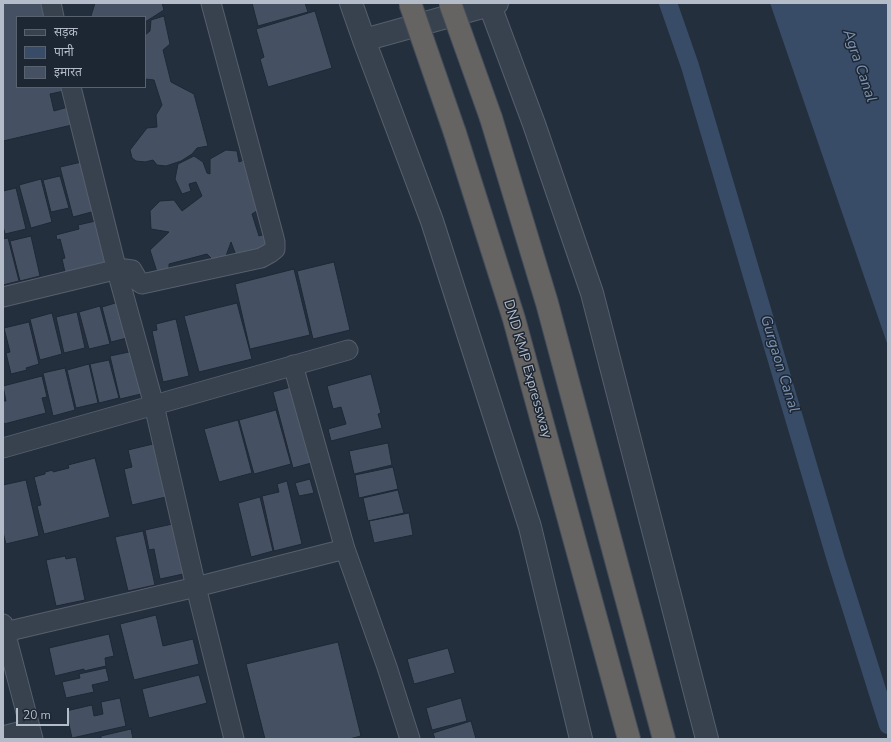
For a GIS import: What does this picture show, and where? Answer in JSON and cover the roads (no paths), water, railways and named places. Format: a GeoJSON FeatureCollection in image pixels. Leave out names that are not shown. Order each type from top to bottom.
{"type":"FeatureCollection","features":[{"type":"Feature","properties":{"kind":"highway","name":"DND KMP Expressway"},"geometry":{"type":"LineString","coordinates":[[410,3],[514,319],[628,739]]}},
{"type":"Feature","properties":{"kind":"highway"},"geometry":{"type":"LineString","coordinates":[[450,3],[491,118],[547,303],[664,739]]}},
{"type":"Feature","properties":{"kind":"street"},"geometry":{"type":"LineString","coordinates":[[50,3],[54,16]]}},
{"type":"Feature","properties":{"kind":"street"},"geometry":{"type":"LineString","coordinates":[[3,297],[125,269],[132,270],[138,282],[142,284],[261,258],[270,254],[275,249],[273,234],[211,3]]}},
{"type":"Feature","properties":{"kind":"street"},"geometry":{"type":"LineString","coordinates":[[351,3],[432,221],[530,527],[582,739]]}},
{"type":"Feature","properties":{"kind":"street"},"geometry":{"type":"LineString","coordinates":[[364,40],[492,4],[592,293],[707,739]]}},
{"type":"Feature","properties":{"kind":"street"},"geometry":{"type":"LineString","coordinates":[[71,88],[112,271],[154,405],[196,586],[234,739]]}},
{"type":"Feature","properties":{"kind":"street"},"geometry":{"type":"LineString","coordinates":[[3,448],[348,350]]}},
{"type":"Feature","properties":{"kind":"street"},"geometry":{"type":"LineString","coordinates":[[293,366],[345,549],[387,667],[410,739]]}},
{"type":"Feature","properties":{"kind":"street"},"geometry":{"type":"LineString","coordinates":[[3,736],[31,734],[4,628],[196,586],[345,549]]}},
{"type":"Feature","properties":{"kind":"water","name":"Agra Canal"},"geometry":{"type":"Polygon","coordinates":[[[770,3],[888,3],[888,346],[770,3]]]}},
{"type":"Feature","properties":{"kind":"waterway","name":"Gurgaon Canal"},"geometry":{"type":"LineString","coordinates":[[668,3],[690,66],[836,560],[888,725]]}}]}
